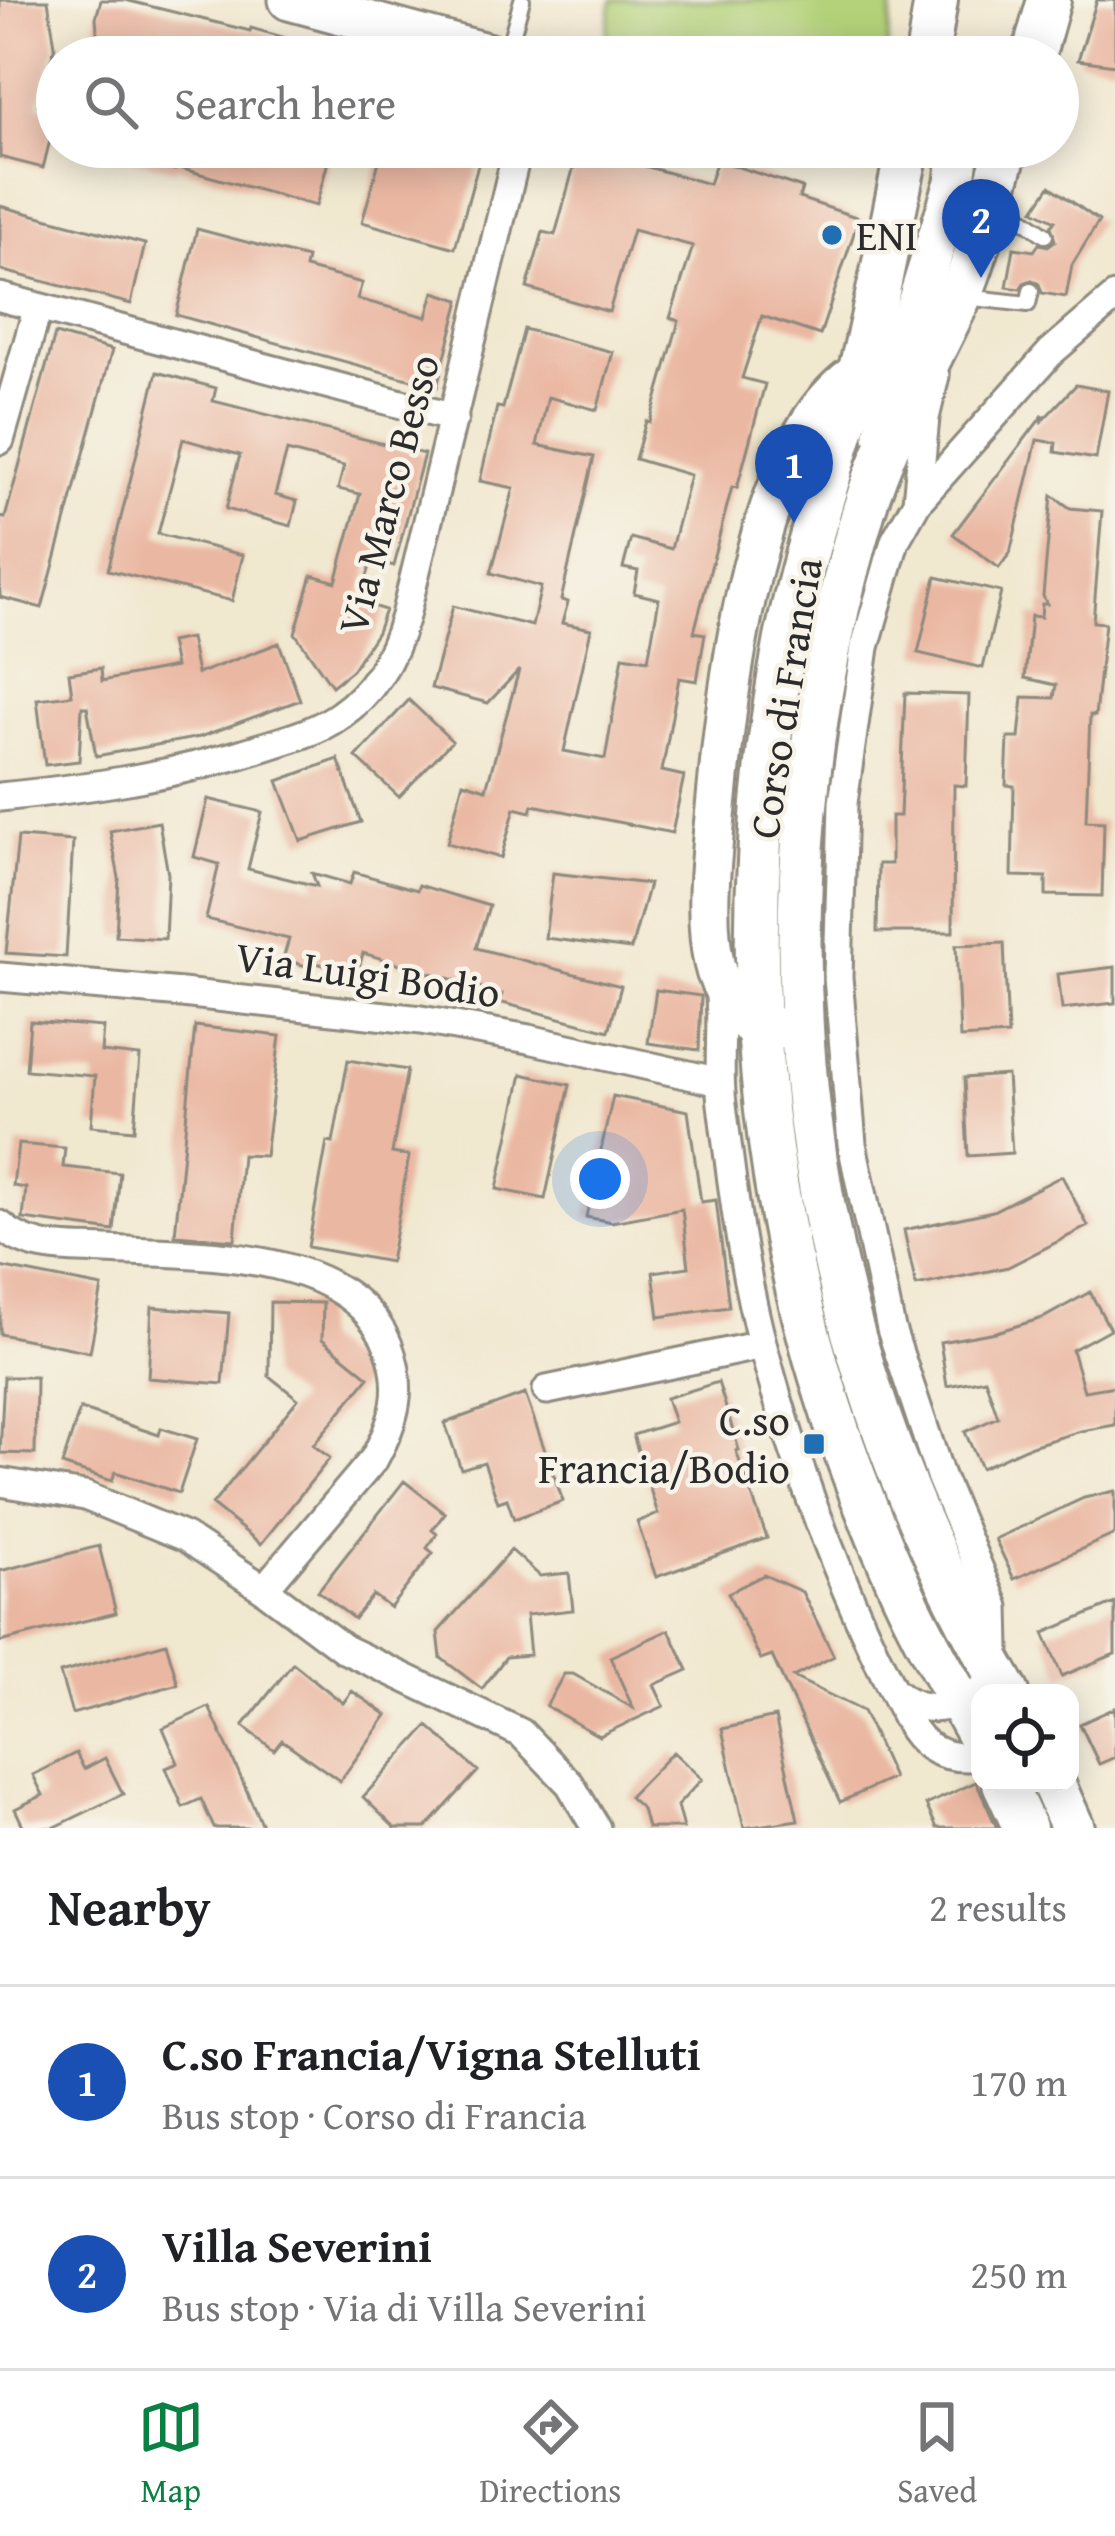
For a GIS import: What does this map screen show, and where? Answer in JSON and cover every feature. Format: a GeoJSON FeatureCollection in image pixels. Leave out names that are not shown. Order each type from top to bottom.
{"type":"FeatureCollection","features":[{"type":"Feature","properties":{"kind":"main road"},"geometry":{"type":"LineString","coordinates":[[289,0],[424,36]]}},
{"type":"Feature","properties":{"kind":"main road"},"geometry":{"type":"LineString","coordinates":[[930,36],[936,0]]}},
{"type":"Feature","properties":{"kind":"main road"},"geometry":{"type":"LineString","coordinates":[[1039,36],[1048,0]]}},
{"type":"Feature","properties":{"kind":"main road","name":"Corso di Francia"},"geometry":{"type":"LineString","coordinates":[[903,168],[859,373],[801,572],[776,698],[759,867],[758,1031],[768,1138],[797,1289],[836,1426],[896,1579],[974,1684]]}},
{"type":"Feature","properties":{"kind":"main road"},"geometry":{"type":"LineString","coordinates":[[882,452],[899,361],[957,168]]}},
{"type":"Feature","properties":{"kind":"main road","name":"Corso di Francia"},"geometry":{"type":"LineString","coordinates":[[979,1684],[874,1400],[840,1285],[808,1123],[801,1025],[804,832],[819,706],[842,589],[882,452],[957,301],[1001,168]]}},
{"type":"Feature","properties":{"kind":"main road","name":"Corso di Francia"},"geometry":{"type":"LineString","coordinates":[[758,1031],[719,981],[712,956],[716,808],[736,653],[756,557],[803,436],[833,394],[859,373]]}},
{"type":"Feature","properties":{"kind":"main road"},"geometry":{"type":"LineString","coordinates":[[758,1031],[801,1025]]}},
{"type":"Feature","properties":{"kind":"main road"},"geometry":{"type":"LineString","coordinates":[[1008,1792],[1025,1828]]}},
{"type":"Feature","properties":{"kind":"main road"},"geometry":{"type":"LineString","coordinates":[[1057,1792],[1073,1828]]}},
{"type":"Feature","properties":{"kind":"street","name":"Via Marco Besso"},"geometry":{"type":"LineString","coordinates":[[0,797],[88,787],[207,763],[296,737],[341,715],[380,674],[400,632],[513,168]]}},
{"type":"Feature","properties":{"kind":"street"},"geometry":{"type":"LineString","coordinates":[[0,297],[454,418]]}},
{"type":"Feature","properties":{"kind":"street"},"geometry":{"type":"LineString","coordinates":[[917,502],[1051,352],[1115,297]]}},
{"type":"Feature","properties":{"kind":"street"},"geometry":{"type":"LineString","coordinates":[[917,502],[926,418],[957,301]]}},
{"type":"Feature","properties":{"kind":"street"},"geometry":{"type":"LineString","coordinates":[[0,440],[38,307]]}},
{"type":"Feature","properties":{"kind":"street","name":"Corso di Francia"},"geometry":{"type":"LineString","coordinates":[[917,502],[888,557],[857,690],[841,822],[838,977],[851,1144],[891,1329],[940,1476],[993,1600],[998,1624],[987,1684]]}},
{"type":"Feature","properties":{"kind":"street","name":"Via Luigi Bodio"},"geometry":{"type":"LineString","coordinates":[[0,977],[421,1020],[719,1082]]}},
{"type":"Feature","properties":{"kind":"street"},"geometry":{"type":"LineString","coordinates":[[801,1025],[838,977]]}},
{"type":"Feature","properties":{"kind":"street","name":"Corso di Francia"},"geometry":{"type":"LineString","coordinates":[[719,981],[719,1082],[739,1228],[762,1345],[827,1537],[913,1730],[928,1747],[947,1756],[971,1756]]}},
{"type":"Feature","properties":{"kind":"street"},"geometry":{"type":"LineString","coordinates":[[719,1082],[745,1057],[751,1036],[758,1031]]}},
{"type":"Feature","properties":{"kind":"street"},"geometry":{"type":"LineString","coordinates":[[768,1138],[786,1125],[808,1123],[831,1125],[851,1144]]}},
{"type":"Feature","properties":{"kind":"street","name":"Corso di Francia"},"geometry":{"type":"LineString","coordinates":[[739,1228],[748,1188],[768,1138]]}},
{"type":"Feature","properties":{"kind":"street"},"geometry":{"type":"LineString","coordinates":[[0,1225],[25,1241],[55,1248],[201,1256],[292,1268],[336,1287],[376,1323],[396,1373],[397,1410],[388,1436],[265,1589]]}},
{"type":"Feature","properties":{"kind":"street"},"geometry":{"type":"LineString","coordinates":[[547,1390],[762,1345]]}},
{"type":"Feature","properties":{"kind":"street"},"geometry":{"type":"LineString","coordinates":[[0,1483],[65,1491],[130,1512],[184,1537],[344,1648],[520,1733],[570,1784],[596,1828]]}},
{"type":"Feature","properties":{"kind":"street"},"geometry":{"type":"LineString","coordinates":[[894,1691],[923,1708],[971,1700]]}},
{"type":"Feature","properties":{"kind":"lane"},"geometry":{"type":"LineString","coordinates":[[510,36],[522,0]]}},
{"type":"Feature","properties":{"kind":"lane"},"geometry":{"type":"LineString","coordinates":[[992,196],[1045,235]]}},
{"type":"Feature","properties":{"kind":"lane"},"geometry":{"type":"LineString","coordinates":[[957,301],[1028,304],[1031,291]]}},
{"type":"Feature","properties":{"kind":"green space"},"geometry":{"type":"Polygon","coordinates":[[[612,0],[893,0],[889,36],[607,36],[612,0]]]}},
{"type":"Feature","properties":{"kind":"building"},"geometry":{"type":"Polygon","coordinates":[[[0,0],[48,0],[53,36],[36,36],[36,166],[0,157],[0,0]]]}},
{"type":"Feature","properties":{"kind":"building"},"geometry":{"type":"Polygon","coordinates":[[[101,0],[125,0],[279,36],[97,36],[101,0]]]}},
{"type":"Feature","properties":{"kind":"building"},"geometry":{"type":"Polygon","coordinates":[[[1097,0],[1115,0],[1115,65],[1079,57],[1097,0]]]}},
{"type":"Feature","properties":{"kind":"building"},"geometry":{"type":"Polygon","coordinates":[[[180,168],[326,168],[316,206],[180,168]]]}},
{"type":"Feature","properties":{"kind":"building"},"geometry":{"type":"Polygon","coordinates":[[[377,168],[477,168],[455,248],[362,222],[377,168]]]}},
{"type":"Feature","properties":{"kind":"building"},"geometry":{"type":"Polygon","coordinates":[[[573,168],[651,168],[709,184],[714,168],[741,168],[802,188],[799,198],[859,218],[820,335],[762,316],[742,378],[765,384],[694,632],[705,634],[697,681],[679,678],[662,771],[684,776],[672,833],[533,805],[531,812],[515,808],[501,858],[447,843],[463,782],[486,789],[519,670],[488,703],[431,688],[453,606],[532,626],[541,587],[491,573],[514,488],[480,481],[497,407],[503,408],[524,329],[613,352],[597,410],[548,397],[537,445],[594,457],[561,600],[568,602],[562,623],[591,629],[564,751],[605,759],[623,656],[648,660],[659,599],[634,593],[638,571],[623,568],[631,538],[671,549],[690,475],[635,459],[679,321],[670,318],[693,246],[633,230],[609,312],[527,288],[543,232],[555,235],[573,168]]]}},
{"type":"Feature","properties":{"kind":"building"},"geometry":{"type":"Polygon","coordinates":[[[1050,186],[1099,221],[1072,265],[1066,297],[1042,293],[1032,280],[1020,289],[1007,287],[1014,248],[1034,251],[1039,244],[1048,246],[1055,241],[1051,226],[1055,221],[1034,210],[1050,186]]]}},
{"type":"Feature","properties":{"kind":"building"},"geometry":{"type":"Polygon","coordinates":[[[0,206],[145,244],[131,304],[0,270],[0,206]]]}},
{"type":"Feature","properties":{"kind":"building"},"geometry":{"type":"Polygon","coordinates":[[[197,229],[307,258],[305,268],[362,283],[357,299],[427,317],[434,292],[460,300],[437,387],[176,315],[197,229]]]}},
{"type":"Feature","properties":{"kind":"building"},"geometry":{"type":"Polygon","coordinates":[[[55,334],[112,350],[42,608],[0,597],[0,517],[5,518],[55,334]]]}},
{"type":"Feature","properties":{"kind":"building"},"geometry":{"type":"Polygon","coordinates":[[[157,372],[216,388],[213,401],[424,454],[394,566],[372,560],[359,602],[385,610],[377,632],[352,670],[332,686],[295,633],[312,575],[336,582],[360,494],[338,489],[344,466],[287,451],[275,495],[297,501],[291,526],[226,509],[240,455],[183,439],[158,534],[243,555],[232,601],[108,570],[157,372]]]}},
{"type":"Feature","properties":{"kind":"building"},"geometry":{"type":"Polygon","coordinates":[[[1076,385],[1108,391],[1096,459],[1055,452],[1056,443],[1037,440],[1010,553],[999,568],[953,534],[1043,415],[1042,421],[1076,385]]]}},
{"type":"Feature","properties":{"kind":"building"},"geometry":{"type":"Polygon","coordinates":[[[1052,495],[1070,508],[1102,511],[1093,622],[1105,623],[1095,716],[1090,715],[1086,821],[1104,822],[1102,896],[1046,895],[1046,877],[1012,876],[1014,786],[1006,785],[1008,738],[1019,738],[1023,697],[1054,698],[1056,685],[1025,678],[1031,616],[1041,617],[1042,604],[1047,604],[1043,596],[1052,495]]]}},
{"type":"Feature","properties":{"kind":"building"},"geometry":{"type":"Polygon","coordinates":[[[936,577],[1001,592],[983,668],[918,653],[936,577]]]}},
{"type":"Feature","properties":{"kind":"building"},"geometry":{"type":"Polygon","coordinates":[[[190,638],[197,674],[279,643],[300,700],[200,737],[96,756],[87,707],[82,707],[79,761],[45,765],[37,699],[72,695],[69,673],[101,668],[102,681],[175,667],[170,642],[190,638]]]}},
{"type":"Feature","properties":{"kind":"building"},"geometry":{"type":"Polygon","coordinates":[[[905,693],[969,695],[966,786],[954,785],[953,932],[877,932],[878,864],[891,864],[891,816],[900,816],[905,693]]]}},
{"type":"Feature","properties":{"kind":"building"},"geometry":{"type":"Polygon","coordinates":[[[409,700],[452,741],[399,797],[356,757],[409,700]]]}},
{"type":"Feature","properties":{"kind":"building"},"geometry":{"type":"Polygon","coordinates":[[[338,759],[361,822],[301,841],[278,781],[338,759]]]}},
{"type":"Feature","properties":{"kind":"building"},"geometry":{"type":"Polygon","coordinates":[[[208,799],[262,812],[248,869],[317,886],[312,873],[350,884],[354,872],[489,906],[476,948],[621,986],[609,1031],[499,1002],[502,994],[363,953],[357,975],[310,961],[309,967],[283,959],[289,939],[206,919],[219,864],[194,857],[208,799]]]}},
{"type":"Feature","properties":{"kind":"building"},"geometry":{"type":"Polygon","coordinates":[[[159,822],[168,874],[165,939],[116,936],[119,878],[110,831],[159,822]]]}},
{"type":"Feature","properties":{"kind":"building"},"geometry":{"type":"Polygon","coordinates":[[[18,837],[73,841],[66,957],[6,953],[18,837]]]}},
{"type":"Feature","properties":{"kind":"building"},"geometry":{"type":"Polygon","coordinates":[[[553,873],[649,884],[631,949],[545,938],[553,873]]]}},
{"type":"Feature","properties":{"kind":"building"},"geometry":{"type":"Polygon","coordinates":[[[1004,943],[1008,1035],[960,1038],[956,945],[1004,943]]]}},
{"type":"Feature","properties":{"kind":"building"},"geometry":{"type":"Polygon","coordinates":[[[1115,967],[1115,1003],[1062,1009],[1058,974],[1115,967]]]}},
{"type":"Feature","properties":{"kind":"building"},"geometry":{"type":"Polygon","coordinates":[[[656,990],[701,996],[699,1050],[648,1043],[656,990]]]}},
{"type":"Feature","properties":{"kind":"building"},"geometry":{"type":"Polygon","coordinates":[[[30,1021],[103,1027],[101,1052],[140,1056],[134,1130],[91,1126],[95,1076],[26,1070],[30,1021]]]}},
{"type":"Feature","properties":{"kind":"building"},"geometry":{"type":"Polygon","coordinates":[[[195,1026],[280,1036],[265,1156],[242,1155],[235,1240],[175,1235],[195,1026]]]}},
{"type":"Feature","properties":{"kind":"building"},"geometry":{"type":"Polygon","coordinates":[[[348,1060],[407,1070],[392,1153],[409,1156],[390,1262],[308,1247],[348,1060]]]}},
{"type":"Feature","properties":{"kind":"building"},"geometry":{"type":"Polygon","coordinates":[[[522,1074],[570,1085],[545,1199],[497,1189],[522,1074]]]}},
{"type":"Feature","properties":{"kind":"building"},"geometry":{"type":"Polygon","coordinates":[[[1007,1075],[1012,1153],[968,1156],[964,1078],[1007,1075]]]}},
{"type":"Feature","properties":{"kind":"building"},"geometry":{"type":"Polygon","coordinates":[[[613,1096],[688,1111],[701,1202],[716,1200],[729,1307],[659,1317],[653,1272],[689,1267],[682,1209],[612,1222],[586,1217],[613,1096]]]}},
{"type":"Feature","properties":{"kind":"building"},"geometry":{"type":"Polygon","coordinates":[[[18,1144],[65,1148],[63,1167],[120,1173],[114,1231],[23,1219],[26,1188],[13,1186],[18,1144]]]}},
{"type":"Feature","properties":{"kind":"building"},"geometry":{"type":"Polygon","coordinates":[[[1062,1176],[1088,1226],[1008,1267],[916,1286],[904,1230],[993,1211],[1062,1176]]]}},
{"type":"Feature","properties":{"kind":"building"},"geometry":{"type":"Polygon","coordinates":[[[0,1267],[102,1287],[90,1352],[0,1334],[0,1267]]]}},
{"type":"Feature","properties":{"kind":"building"},"geometry":{"type":"Polygon","coordinates":[[[1090,1292],[1110,1329],[1072,1350],[1084,1391],[1115,1386],[1115,1425],[1025,1448],[981,1468],[965,1432],[998,1417],[985,1379],[947,1386],[940,1342],[1043,1318],[1090,1292]]]}},
{"type":"Feature","properties":{"kind":"building"},"geometry":{"type":"Polygon","coordinates":[[[270,1302],[323,1303],[322,1339],[369,1377],[313,1445],[330,1458],[261,1544],[212,1505],[298,1399],[269,1376],[270,1302]]]}},
{"type":"Feature","properties":{"kind":"building"},"geometry":{"type":"Polygon","coordinates":[[[152,1307],[229,1313],[223,1384],[148,1378],[152,1307]]]}},
{"type":"Feature","properties":{"kind":"building"},"geometry":{"type":"Polygon","coordinates":[[[4,1377],[36,1377],[35,1454],[0,1453],[4,1377]]]}},
{"type":"Feature","properties":{"kind":"building"},"geometry":{"type":"Polygon","coordinates":[[[718,1382],[767,1538],[656,1577],[637,1522],[658,1514],[633,1435],[674,1422],[666,1398],[718,1382]]]}},
{"type":"Feature","properties":{"kind":"building"},"geometry":{"type":"Polygon","coordinates":[[[525,1394],[563,1501],[514,1519],[507,1499],[498,1502],[484,1462],[461,1469],[445,1423],[525,1394]]]}},
{"type":"Feature","properties":{"kind":"building"},"geometry":{"type":"Polygon","coordinates":[[[80,1409],[159,1435],[161,1428],[197,1439],[179,1493],[115,1472],[112,1481],[62,1465],[80,1409]]]}},
{"type":"Feature","properties":{"kind":"building"},"geometry":{"type":"Polygon","coordinates":[[[404,1481],[445,1513],[432,1530],[437,1534],[427,1548],[433,1553],[390,1608],[373,1595],[354,1619],[318,1591],[404,1481]]]}},
{"type":"Feature","properties":{"kind":"building"},"geometry":{"type":"Polygon","coordinates":[[[1115,1491],[1115,1534],[1014,1579],[995,1539],[1084,1498],[1115,1491]]]}},
{"type":"Feature","properties":{"kind":"building"},"geometry":{"type":"Polygon","coordinates":[[[99,1546],[116,1613],[0,1642],[0,1571],[99,1546]]]}},
{"type":"Feature","properties":{"kind":"building"},"geometry":{"type":"Polygon","coordinates":[[[511,1550],[540,1576],[569,1573],[573,1610],[526,1615],[530,1655],[506,1657],[482,1689],[441,1658],[438,1632],[511,1550]]]}},
{"type":"Feature","properties":{"kind":"building"},"geometry":{"type":"Polygon","coordinates":[[[764,1575],[802,1592],[834,1656],[793,1677],[863,1711],[893,1778],[840,1802],[772,1656],[761,1660],[728,1593],[764,1575]]]}},
{"type":"Feature","properties":{"kind":"building"},"geometry":{"type":"Polygon","coordinates":[[[1115,1603],[1115,1654],[1062,1676],[1044,1633],[1115,1603]]]}},
{"type":"Feature","properties":{"kind":"building"},"geometry":{"type":"Polygon","coordinates":[[[669,1630],[688,1670],[654,1685],[664,1706],[599,1736],[546,1706],[564,1674],[573,1674],[633,1708],[610,1657],[669,1630]]]}},
{"type":"Feature","properties":{"kind":"building"},"geometry":{"type":"Polygon","coordinates":[[[166,1643],[178,1684],[72,1714],[60,1673],[166,1643]]]}},
{"type":"Feature","properties":{"kind":"building"},"geometry":{"type":"Polygon","coordinates":[[[293,1663],[343,1703],[352,1691],[387,1715],[340,1781],[282,1740],[274,1750],[243,1726],[293,1663]]]}},
{"type":"Feature","properties":{"kind":"building"},"geometry":{"type":"Polygon","coordinates":[[[209,1707],[263,1828],[214,1828],[201,1799],[183,1807],[166,1768],[178,1763],[163,1728],[209,1707]]]}},
{"type":"Feature","properties":{"kind":"building"},"geometry":{"type":"Polygon","coordinates":[[[1115,1708],[1115,1757],[1099,1764],[1080,1724],[1115,1708]]]}},
{"type":"Feature","properties":{"kind":"building"},"geometry":{"type":"Polygon","coordinates":[[[775,1717],[798,1820],[744,1828],[722,1729],[775,1717]]]}},
{"type":"Feature","properties":{"kind":"building"},"geometry":{"type":"Polygon","coordinates":[[[428,1726],[478,1771],[426,1828],[395,1828],[363,1797],[428,1726]]]}},
{"type":"Feature","properties":{"kind":"building"},"geometry":{"type":"Polygon","coordinates":[[[673,1752],[702,1779],[677,1806],[683,1828],[647,1828],[642,1809],[629,1797],[673,1752]]]}},
{"type":"Feature","properties":{"kind":"building"},"geometry":{"type":"Polygon","coordinates":[[[76,1753],[84,1769],[105,1758],[123,1794],[53,1828],[24,1828],[15,1809],[43,1795],[33,1775],[76,1753]]]}},
{"type":"Feature","properties":{"kind":"building"},"geometry":{"type":"Polygon","coordinates":[[[971,1784],[971,1792],[981,1792],[997,1828],[937,1828],[926,1805],[971,1784]]]}},
{"type":"Feature","properties":{"kind":"place","name":"ENI"},"geometry":{"type":"Point","coordinates":[832,235]}},
{"type":"Feature","properties":{"kind":"place","name":"Villa Severini"},"geometry":{"type":"Point","coordinates":[981,278]}},
{"type":"Feature","properties":{"kind":"place","name":"C.so Francia/Vigna Stelluti"},"geometry":{"type":"Point","coordinates":[794,523]}},
{"type":"Feature","properties":{"kind":"place","name":"C.so Francia/Bodio"},"geometry":{"type":"Point","coordinates":[814,1444]}}]}
